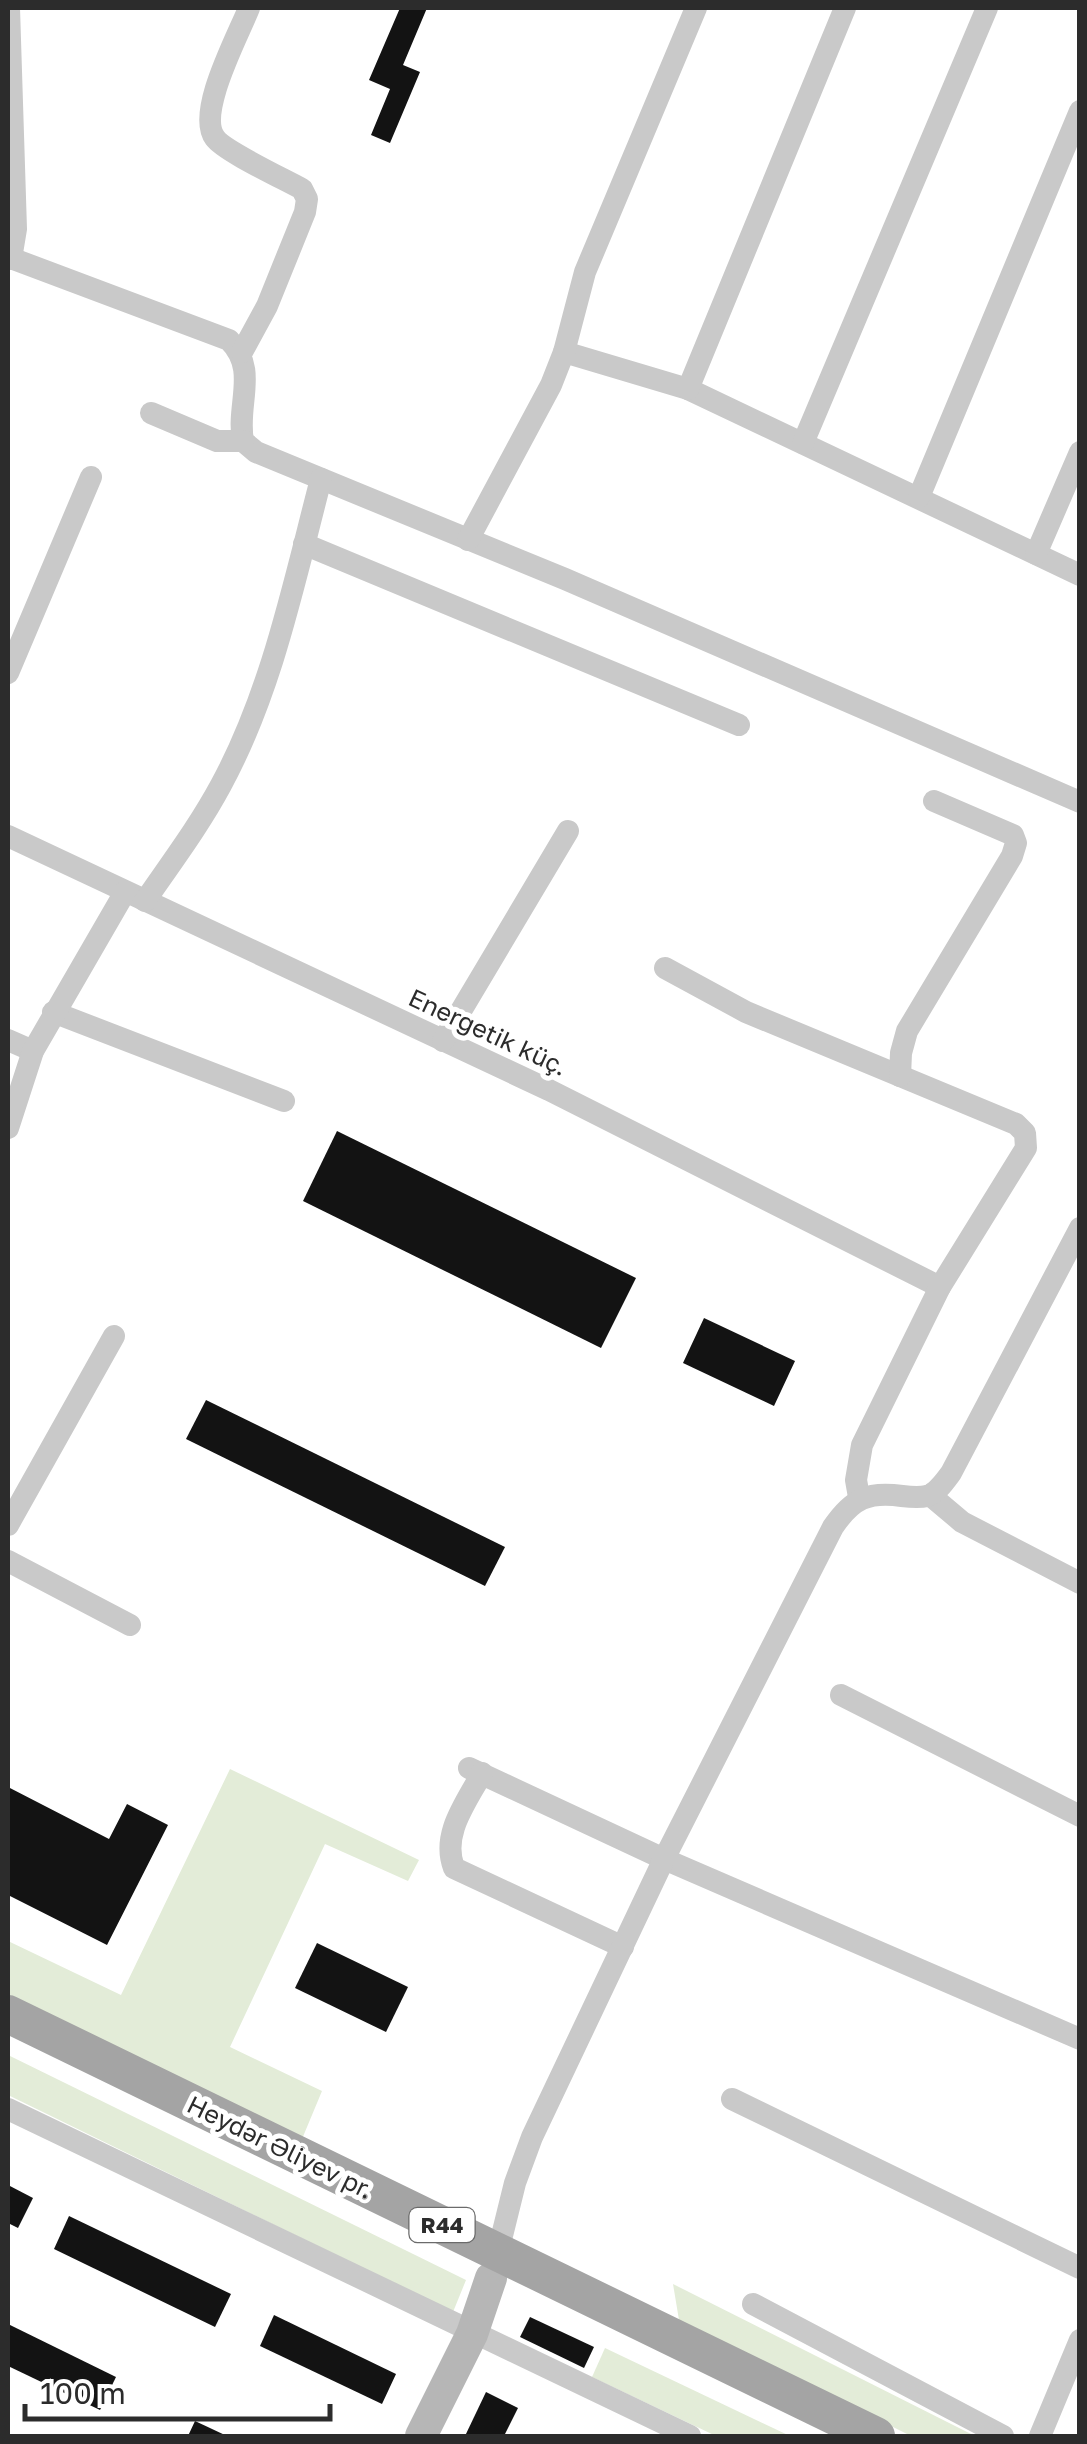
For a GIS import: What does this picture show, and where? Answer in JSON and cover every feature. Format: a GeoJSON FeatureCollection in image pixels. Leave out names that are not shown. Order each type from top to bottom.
{"type":"FeatureCollection","features":[{"type":"Feature","properties":{"kind":"main road","name":"Heydər Əliyev pr."},"geometry":{"type":"LineString","coordinates":[[8,2014],[821,2436]]}},
{"type":"Feature","properties":{"kind":"main road","name":"Heydər Əliyev pr."},"geometry":{"type":"LineString","coordinates":[[8,2042],[876,2436]]}},
{"type":"Feature","properties":{"kind":"street"},"geometry":{"type":"LineString","coordinates":[[9,8],[16,230],[9,258],[230,340],[242,352],[246,366],[242,441]]}},
{"type":"Feature","properties":{"kind":"street"},"geometry":{"type":"LineString","coordinates":[[242,352],[267,306],[305,212],[306,199],[302,188],[216,140],[208,123],[211,101],[249,8]]}},
{"type":"Feature","properties":{"kind":"street"},"geometry":{"type":"LineString","coordinates":[[468,540],[532,425],[564,352],[584,272],[696,8]]}},
{"type":"Feature","properties":{"kind":"street"},"geometry":{"type":"LineString","coordinates":[[688,390],[845,8]]}},
{"type":"Feature","properties":{"kind":"street"},"geometry":{"type":"LineString","coordinates":[[803,443],[986,8]]}},
{"type":"Feature","properties":{"kind":"street"},"geometry":{"type":"LineString","coordinates":[[919,497],[1080,111]]}},
{"type":"Feature","properties":{"kind":"street"},"geometry":{"type":"LineString","coordinates":[[564,352],[688,390],[1080,575]]}},
{"type":"Feature","properties":{"kind":"street"},"geometry":{"type":"LineString","coordinates":[[151,413],[218,441],[242,441],[256,452],[565,579],[1080,802]]}},
{"type":"Feature","properties":{"kind":"street"},"geometry":{"type":"LineString","coordinates":[[1036,554],[1080,452]]}},
{"type":"Feature","properties":{"kind":"street"},"geometry":{"type":"LineString","coordinates":[[8,673],[91,476]]}},
{"type":"Feature","properties":{"kind":"street"},"geometry":{"type":"LineString","coordinates":[[8,1128],[33,1050],[54,1012],[135,897],[222,784],[274,653],[321,479]]}},
{"type":"Feature","properties":{"kind":"street"},"geometry":{"type":"LineString","coordinates":[[304,544],[739,724]]}},
{"type":"Feature","properties":{"kind":"street"},"geometry":{"type":"LineString","coordinates":[[900,1076],[907,1031],[1012,856],[1016,843],[1013,835],[934,801]]}},
{"type":"Feature","properties":{"kind":"street"},"geometry":{"type":"LineString","coordinates":[[444,1041],[568,831]]}},
{"type":"Feature","properties":{"kind":"street","name":"Energetik küç."},"geometry":{"type":"LineString","coordinates":[[8,836],[567,1099],[940,1287]]}},
{"type":"Feature","properties":{"kind":"street"},"geometry":{"type":"LineString","coordinates":[[665,968],[746,1012],[1016,1124],[1025,1132],[1026,1148],[940,1287],[862,1446],[856,1480],[859,1497]]}},
{"type":"Feature","properties":{"kind":"street"},"geometry":{"type":"LineString","coordinates":[[54,1012],[284,1101]]}},
{"type":"Feature","properties":{"kind":"street"},"geometry":{"type":"LineString","coordinates":[[8,1040],[33,1050]]}},
{"type":"Feature","properties":{"kind":"street"},"geometry":{"type":"LineString","coordinates":[[421,2436],[472,2334],[532,2137],[664,1859],[833,1527],[859,1497],[930,1495],[951,1474],[1077,1240]]}},
{"type":"Feature","properties":{"kind":"street"},"geometry":{"type":"LineString","coordinates":[[8,1525],[114,1336]]}},
{"type":"Feature","properties":{"kind":"street"},"geometry":{"type":"LineString","coordinates":[[930,1495],[962,1522],[1080,1583]]}},
{"type":"Feature","properties":{"kind":"street"},"geometry":{"type":"LineString","coordinates":[[8,1561],[130,1625]]}},
{"type":"Feature","properties":{"kind":"street"},"geometry":{"type":"LineString","coordinates":[[841,1695],[1080,1816]]}},
{"type":"Feature","properties":{"kind":"street"},"geometry":{"type":"LineString","coordinates":[[622,1948],[454,1868],[448,1853],[450,1834],[476,1771],[664,1859],[1080,2038]]}},
{"type":"Feature","properties":{"kind":"street"},"geometry":{"type":"LineString","coordinates":[[732,2099],[1080,2268]]}},
{"type":"Feature","properties":{"kind":"street"},"geometry":{"type":"LineString","coordinates":[[8,2109],[690,2436]]}},
{"type":"Feature","properties":{"kind":"street"},"geometry":{"type":"LineString","coordinates":[[754,2304],[1004,2436]]}},
{"type":"Feature","properties":{"kind":"street"},"geometry":{"type":"LineString","coordinates":[[1040,2436],[1073,2374],[1080,2340]]}},
{"type":"Feature","properties":{"kind":"green space"},"geometry":{"type":"Polygon","coordinates":[[[230,1769],[419,1860],[408,1881],[325,1844],[230,2047],[322,2091],[302,2139],[8,1995],[8,1941],[121,1995],[230,1769]]]}},
{"type":"Feature","properties":{"kind":"green space"},"geometry":{"type":"Polygon","coordinates":[[[8,2055],[466,2280],[453,2312],[8,2095],[8,2055]]]}},
{"type":"Feature","properties":{"kind":"green space"},"geometry":{"type":"Polygon","coordinates":[[[673,2284],[975,2436],[911,2436],[679,2320],[673,2284]]]}},
{"type":"Feature","properties":{"kind":"green space"},"geometry":{"type":"Polygon","coordinates":[[[605,2348],[790,2436],[716,2436],[592,2377],[605,2348]]]}},
{"type":"Feature","properties":{"kind":"building"},"geometry":{"type":"Polygon","coordinates":[[[400,8],[427,8],[403,65],[420,72],[390,143],[371,135],[390,89],[369,80],[400,8]]]}},
{"type":"Feature","properties":{"kind":"building"},"geometry":{"type":"Polygon","coordinates":[[[337,1131],[636,1278],[601,1348],[303,1201],[337,1131]]]}},
{"type":"Feature","properties":{"kind":"building"},"geometry":{"type":"Polygon","coordinates":[[[704,1318],[795,1361],[774,1406],[683,1363],[704,1318]]]}},
{"type":"Feature","properties":{"kind":"building"},"geometry":{"type":"Polygon","coordinates":[[[206,1400],[505,1547],[485,1586],[186,1439],[206,1400]]]}},
{"type":"Feature","properties":{"kind":"building"},"geometry":{"type":"Polygon","coordinates":[[[8,1787],[109,1839],[127,1804],[168,1825],[107,1945],[8,1895],[8,1787]]]}},
{"type":"Feature","properties":{"kind":"building"},"geometry":{"type":"Polygon","coordinates":[[[317,1943],[408,1987],[386,2032],[295,1988],[317,1943]]]}},
{"type":"Feature","properties":{"kind":"building"},"geometry":{"type":"Polygon","coordinates":[[[8,2185],[33,2198],[18,2228],[8,2223],[8,2185]]]}},
{"type":"Feature","properties":{"kind":"building"},"geometry":{"type":"Polygon","coordinates":[[[69,2216],[231,2294],[215,2327],[54,2249],[69,2216]]]}},
{"type":"Feature","properties":{"kind":"building"},"geometry":{"type":"Polygon","coordinates":[[[274,2315],[396,2374],[382,2404],[260,2346],[274,2315]]]}},
{"type":"Feature","properties":{"kind":"building"},"geometry":{"type":"Polygon","coordinates":[[[530,2317],[594,2347],[584,2368],[520,2337],[530,2317]]]}},
{"type":"Feature","properties":{"kind":"building"},"geometry":{"type":"Polygon","coordinates":[[[8,2324],[116,2377],[100,2410],[8,2366],[8,2324]]]}},
{"type":"Feature","properties":{"kind":"building"},"geometry":{"type":"Polygon","coordinates":[[[486,2392],[518,2408],[504,2436],[465,2436],[486,2392]]]}},
{"type":"Feature","properties":{"kind":"building"},"geometry":{"type":"Polygon","coordinates":[[[195,2421],[227,2436],[188,2436],[195,2421]]]}}]}
